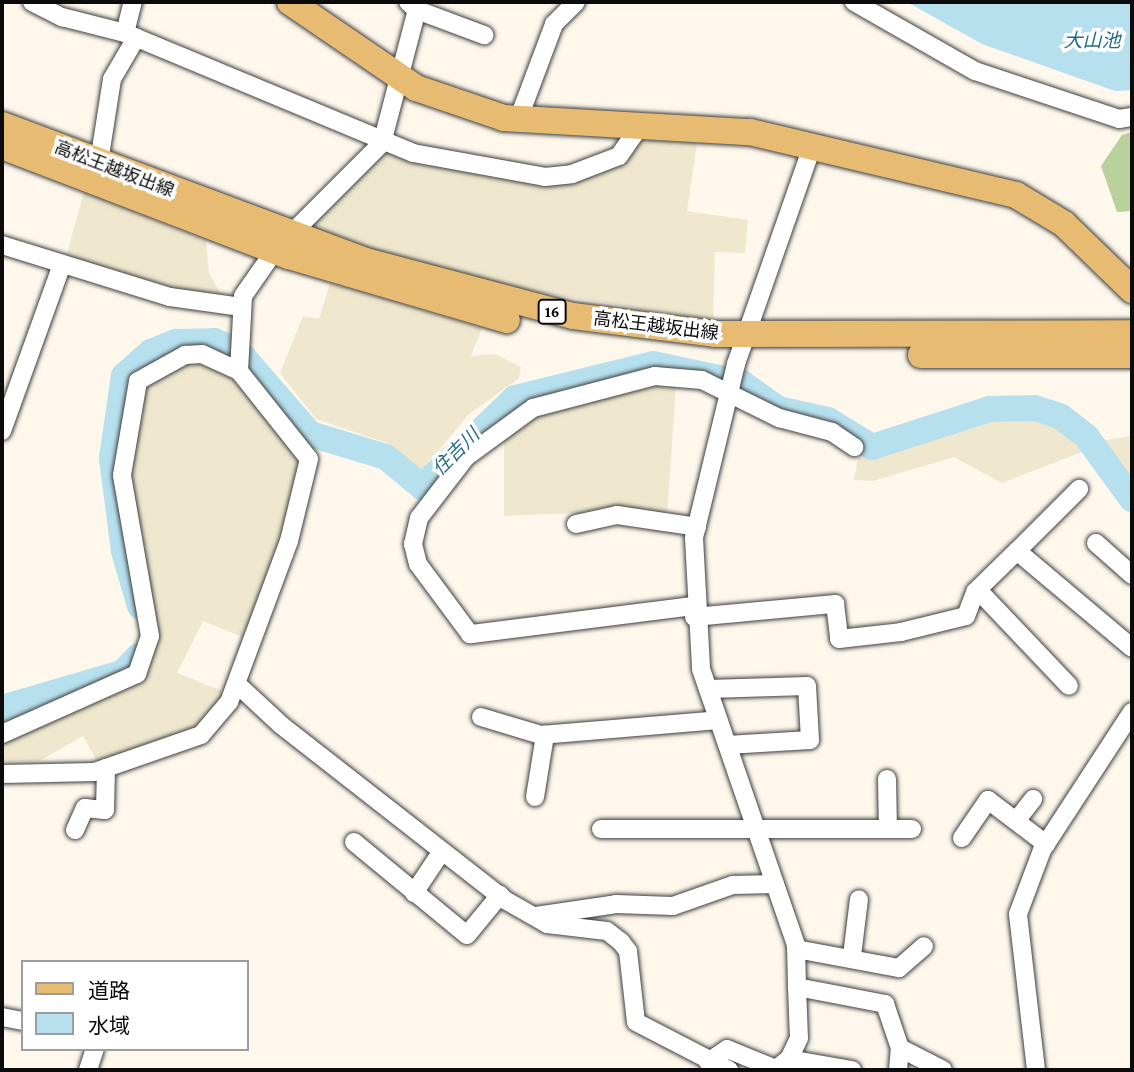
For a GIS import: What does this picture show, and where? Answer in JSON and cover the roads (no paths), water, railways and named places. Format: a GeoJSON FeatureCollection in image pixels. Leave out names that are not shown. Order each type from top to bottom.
{"type":"FeatureCollection","features":[{"type":"Feature","properties":{"kind":"main road"},"geometry":{"type":"LineString","coordinates":[[290,2],[400,79],[468,108],[518,120],[718,128],[813,145],[1028,200],[1064,224],[1132,290]]}},
{"type":"Feature","properties":{"kind":"main road","name":"高松王越坂出線"},"geometry":{"type":"LineString","coordinates":[[2,125],[99,162],[282,242]]}},
{"type":"Feature","properties":{"kind":"main road","name":"高松王越坂出線"},"geometry":{"type":"LineString","coordinates":[[2,146],[499,319],[640,344],[736,367],[1132,355]]}},
{"type":"Feature","properties":{"kind":"main road","name":"高松王越坂出線"},"geometry":{"type":"LineString","coordinates":[[736,367],[1132,333]]}},
{"type":"Feature","properties":{"kind":"street"},"geometry":{"type":"LineString","coordinates":[[32,2],[130,35],[382,143],[545,177],[619,156],[640,126]]}},
{"type":"Feature","properties":{"kind":"street"},"geometry":{"type":"LineString","coordinates":[[99,162],[112,79],[130,35],[133,2]]}},
{"type":"Feature","properties":{"kind":"street"},"geometry":{"type":"LineString","coordinates":[[518,120],[554,24],[576,2]]}},
{"type":"Feature","properties":{"kind":"street"},"geometry":{"type":"LineString","coordinates":[[854,2],[975,71],[1132,117]]}},
{"type":"Feature","properties":{"kind":"street"},"geometry":{"type":"LineString","coordinates":[[239,371],[236,338],[241,307],[282,242],[382,143],[400,79],[412,6],[484,36]]}},
{"type":"Feature","properties":{"kind":"street"},"geometry":{"type":"LineString","coordinates":[[708,1062],[727,1048],[776,1069],[789,1059],[799,1038],[796,949],[708,689],[694,611],[697,527],[736,367],[813,145]]}},
{"type":"Feature","properties":{"kind":"street"},"geometry":{"type":"LineString","coordinates":[[2,245],[170,297],[241,307]]}},
{"type":"Feature","properties":{"kind":"street"},"geometry":{"type":"LineString","coordinates":[[2,431],[10,374],[62,264]]}},
{"type":"Feature","properties":{"kind":"street"},"geometry":{"type":"LineString","coordinates":[[2,734],[137,674],[149,629],[122,475],[138,381],[186,355],[202,354],[239,371],[309,459],[289,541],[238,685],[201,735],[106,768],[2,774]]}},
{"type":"Feature","properties":{"kind":"street"},"geometry":{"type":"LineString","coordinates":[[854,447],[736,367],[682,376],[655,376],[533,408],[466,457],[419,518],[413,544],[418,564],[470,634],[694,611],[835,604],[839,639],[965,616],[978,590],[1079,489]]}},
{"type":"Feature","properties":{"kind":"street"},"geometry":{"type":"LineString","coordinates":[[576,524],[617,515],[697,527]]}},
{"type":"Feature","properties":{"kind":"street"},"geometry":{"type":"LineString","coordinates":[[1096,543],[1132,576]]}},
{"type":"Feature","properties":{"kind":"street"},"geometry":{"type":"LineString","coordinates":[[1017,551],[1132,648]]}},
{"type":"Feature","properties":{"kind":"street"},"geometry":{"type":"LineString","coordinates":[[978,590],[1069,686]]}},
{"type":"Feature","properties":{"kind":"street"},"geometry":{"type":"LineString","coordinates":[[238,685],[500,895],[564,929],[607,931],[628,951],[636,1022],[708,1062],[729,1070]]}},
{"type":"Feature","properties":{"kind":"street"},"geometry":{"type":"LineString","coordinates":[[708,689],[807,686],[810,740],[727,745]]}},
{"type":"Feature","properties":{"kind":"street"},"geometry":{"type":"LineString","coordinates":[[1036,1070],[1018,914],[1046,844],[1132,712]]}},
{"type":"Feature","properties":{"kind":"street"},"geometry":{"type":"LineString","coordinates":[[481,717],[545,735],[718,720]]}},
{"type":"Feature","properties":{"kind":"street"},"geometry":{"type":"LineString","coordinates":[[535,797],[545,735]]}},
{"type":"Feature","properties":{"kind":"street"},"geometry":{"type":"LineString","coordinates":[[75,830],[85,808],[105,810],[106,768]]}},
{"type":"Feature","properties":{"kind":"street"},"geometry":{"type":"LineString","coordinates":[[887,779],[888,829]]}},
{"type":"Feature","properties":{"kind":"street"},"geometry":{"type":"LineString","coordinates":[[1016,821],[1033,799]]}},
{"type":"Feature","properties":{"kind":"street"},"geometry":{"type":"LineString","coordinates":[[962,838],[988,800],[1046,844]]}},
{"type":"Feature","properties":{"kind":"street"},"geometry":{"type":"LineString","coordinates":[[601,829],[912,829]]}},
{"type":"Feature","properties":{"kind":"street"},"geometry":{"type":"LineString","coordinates":[[354,842],[467,935],[500,895]]}},
{"type":"Feature","properties":{"kind":"street"},"geometry":{"type":"LineString","coordinates":[[414,893],[442,851]]}},
{"type":"Feature","properties":{"kind":"street"},"geometry":{"type":"LineString","coordinates":[[536,916],[616,904],[673,906],[733,885],[775,884]]}},
{"type":"Feature","properties":{"kind":"street"},"geometry":{"type":"LineString","coordinates":[[852,956],[859,899]]}},
{"type":"Feature","properties":{"kind":"street"},"geometry":{"type":"LineString","coordinates":[[796,949],[852,956],[900,968],[924,946]]}},
{"type":"Feature","properties":{"kind":"street"},"geometry":{"type":"LineString","coordinates":[[797,987],[885,1004],[900,1048],[898,1070]]}},
{"type":"Feature","properties":{"kind":"street"},"geometry":{"type":"LineString","coordinates":[[2,1017],[21,1021]]}},
{"type":"Feature","properties":{"kind":"street"},"geometry":{"type":"LineString","coordinates":[[900,1048],[943,1070]]}},
{"type":"Feature","properties":{"kind":"street"},"geometry":{"type":"LineString","coordinates":[[88,1070],[94,1051]]}},
{"type":"Feature","properties":{"kind":"street"},"geometry":{"type":"LineString","coordinates":[[789,1059],[852,1070]]}},
{"type":"Feature","properties":{"kind":"water","name":"大山池"},"geometry":{"type":"Polygon","coordinates":[[[907,2],[1132,2],[1132,90],[1115,91],[982,44],[907,2]]]}},
{"type":"Feature","properties":{"kind":"water"},"geometry":{"type":"Polygon","coordinates":[[[42,690],[48,708],[29,713],[20,708],[30,699],[2,711],[2,702],[42,690]]]}},
{"type":"Feature","properties":{"kind":"waterway","name":"住吉川"},"geometry":{"type":"LineString","coordinates":[[140,606],[124,551],[112,458],[124,376],[151,352],[176,342],[215,341],[239,352],[310,434],[386,457],[422,487],[515,398],[653,364],[742,383],[778,409],[828,420],[872,447],[990,409],[1035,408],[1060,416],[1086,436],[1132,499]]}},
{"type":"Feature","properties":{"kind":"waterway","name":"住吉川"},"geometry":{"type":"LineString","coordinates":[[2,708],[122,673],[139,656]]}}]}
